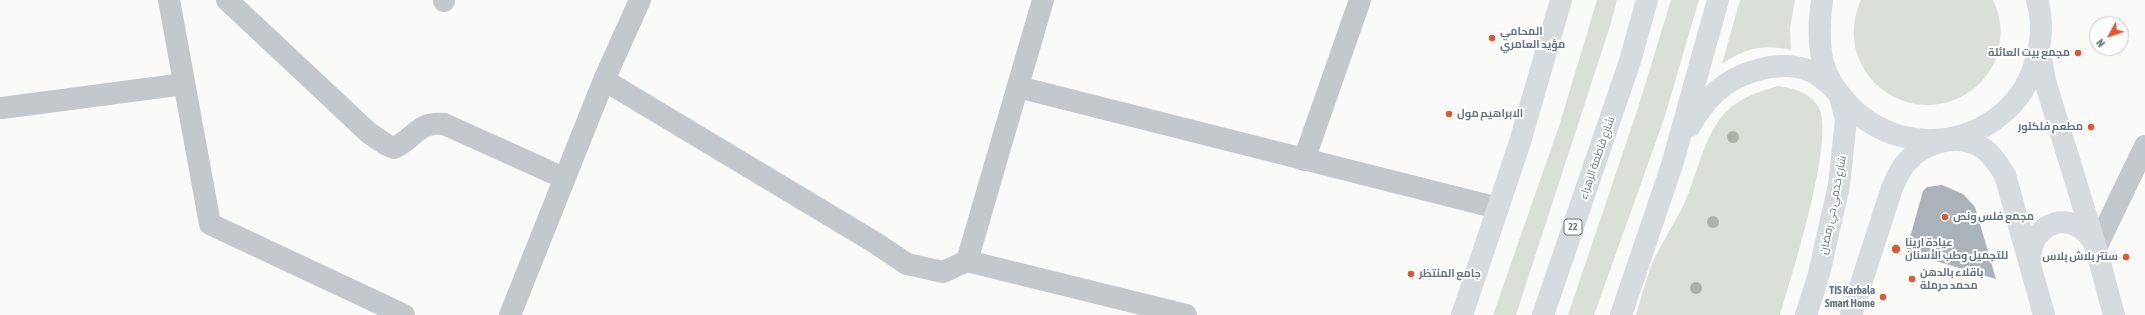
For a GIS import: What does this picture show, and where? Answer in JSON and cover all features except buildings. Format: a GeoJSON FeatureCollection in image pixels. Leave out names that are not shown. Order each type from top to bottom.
{"type":"FeatureCollection","features":[{"type":"Feature","properties":{"kind":"main road"},"geometry":{"type":"LineString","coordinates":[[1462,315],[1520,142],[1561,0]]}},
{"type":"Feature","properties":{"kind":"main road","name":"شارع فاطمة الزهراء"},"geometry":{"type":"LineString","coordinates":[[1543,315],[1630,61],[1648,0]]}},
{"type":"Feature","properties":{"kind":"main road"},"geometry":{"type":"LineString","coordinates":[[1622,315],[1672,165],[1718,0]]}},
{"type":"Feature","properties":{"kind":"main road"},"geometry":{"type":"LineString","coordinates":[[1822,0],[1818,32],[1824,64],[1839,94]]}},
{"type":"Feature","properties":{"kind":"main road"},"geometry":{"type":"LineString","coordinates":[[2037,0],[2041,23],[2041,61],[2045,81],[2095,246],[2114,315]]}},
{"type":"Feature","properties":{"kind":"main road"},"geometry":{"type":"LineString","coordinates":[[1851,315],[1892,188],[1899,173],[1906,163],[1921,150],[1946,140],[1974,132],[1998,117],[2018,98],[2033,73],[2040,45]]}},
{"type":"Feature","properties":{"kind":"main road"},"geometry":{"type":"LineString","coordinates":[[1672,165],[1690,126],[1706,102],[1717,91],[1746,74],[1762,69],[1792,67],[1810,71],[1821,77],[1860,116],[1886,132],[1916,140],[1946,140],[1973,143],[1984,149],[1996,161],[2005,175],[2010,191],[2044,315]]}},
{"type":"Feature","properties":{"kind":"main road","name":"شارع خدمي حي رمضان"},"geometry":{"type":"LineString","coordinates":[[1806,315],[1819,274],[1839,186],[1846,120],[1839,94]]}},
{"type":"Feature","properties":{"kind":"main road"},"geometry":{"type":"LineString","coordinates":[[2030,260],[2030,249],[2034,239],[2041,231],[2050,225],[2061,222],[2076,226],[2089,235],[2095,246]]}},
{"type":"Feature","properties":{"kind":"street"},"geometry":{"type":"LineString","coordinates":[[169,0],[210,224],[404,315]]}},
{"type":"Feature","properties":{"kind":"street"},"geometry":{"type":"LineString","coordinates":[[227,0],[369,133],[387,145],[394,148],[407,142],[420,127],[434,123],[444,124],[564,178]]}},
{"type":"Feature","properties":{"kind":"street"},"geometry":{"type":"LineString","coordinates":[[515,314],[564,178],[604,80],[640,0]]}},
{"type":"Feature","properties":{"kind":"street"},"geometry":{"type":"LineString","coordinates":[[967,261],[1043,0]]}},
{"type":"Feature","properties":{"kind":"street"},"geometry":{"type":"LineString","coordinates":[[1304,160],[1360,0]]}},
{"type":"Feature","properties":{"kind":"street"},"geometry":{"type":"LineString","coordinates":[[604,80],[874,242],[907,264],[943,272],[967,261],[1186,315]]}},
{"type":"Feature","properties":{"kind":"street"},"geometry":{"type":"LineString","coordinates":[[2,108],[184,84]]}},
{"type":"Feature","properties":{"kind":"street"},"geometry":{"type":"LineString","coordinates":[[1018,87],[1498,208]]}},
{"type":"Feature","properties":{"kind":"street"},"geometry":{"type":"LineString","coordinates":[[2095,246],[2145,146]]}},
{"type":"Feature","properties":{"kind":"shaded area"},"geometry":{"type":"Polygon","coordinates":[[[1597,0],[1617,0],[1611,23],[1516,315],[1493,315],[1560,123],[1597,0]]]}},
{"type":"Feature","properties":{"kind":"shaded area"},"geometry":{"type":"Polygon","coordinates":[[[1671,0],[1699,0],[1664,119],[1594,315],[1568,315],[1637,111],[1671,0]]]}},
{"type":"Feature","properties":{"kind":"shaded area"},"geometry":{"type":"Polygon","coordinates":[[[1740,0],[1795,0],[1790,29],[1791,50],[1772,47],[1755,49],[1739,54],[1722,64],[1740,0]]]}},
{"type":"Feature","properties":{"kind":"shaded area"},"geometry":{"type":"Polygon","coordinates":[[[1861,0],[1993,0],[2000,19],[2001,33],[1998,53],[1994,63],[1981,82],[1972,90],[1948,102],[1924,105],[1901,100],[1881,88],[1866,72],[1856,50],[1854,26],[1861,0]]]}},
{"type":"Feature","properties":{"kind":"shaded area"},"geometry":{"type":"Polygon","coordinates":[[[1778,86],[1790,88],[1807,95],[1819,108],[1822,125],[1821,149],[1817,178],[1810,210],[1780,315],[1636,315],[1651,266],[1689,193],[1712,131],[1719,120],[1732,106],[1758,92],[1778,86]]]}},
{"type":"Feature","properties":{"kind":"place","name":"المحامي مؤيد العامري"},"geometry":{"type":"Point","coordinates":[1492,38]}},
{"type":"Feature","properties":{"kind":"place","name":"مجمع بيت العائلة"},"geometry":{"type":"Point","coordinates":[2078,53]}},
{"type":"Feature","properties":{"kind":"place","name":"الابراهيم مول"},"geometry":{"type":"Point","coordinates":[1449,114]}},
{"type":"Feature","properties":{"kind":"place","name":"مطعم فلكلور"},"geometry":{"type":"Point","coordinates":[2091,127]}},
{"type":"Feature","properties":{"kind":"place","name":"مجمع فلس ونص"},"geometry":{"type":"Point","coordinates":[1945,217]}},
{"type":"Feature","properties":{"kind":"place","name":"عيادة ارينا للتجميل وطب الأسنان"},"geometry":{"type":"Point","coordinates":[1896,249]}},
{"type":"Feature","properties":{"kind":"place","name":"سنتر بلاش بلاس"},"geometry":{"type":"Point","coordinates":[2126,257]}},
{"type":"Feature","properties":{"kind":"place","name":"جامع المنتظر"},"geometry":{"type":"Point","coordinates":[1411,274]}},
{"type":"Feature","properties":{"kind":"place","name":"باقلاء بالدهن محمد حرملة"},"geometry":{"type":"Point","coordinates":[1912,279]}},
{"type":"Feature","properties":{"kind":"place","name":"TIS Karbala Smart Home"},"geometry":{"type":"Point","coordinates":[1883,297]}}]}
